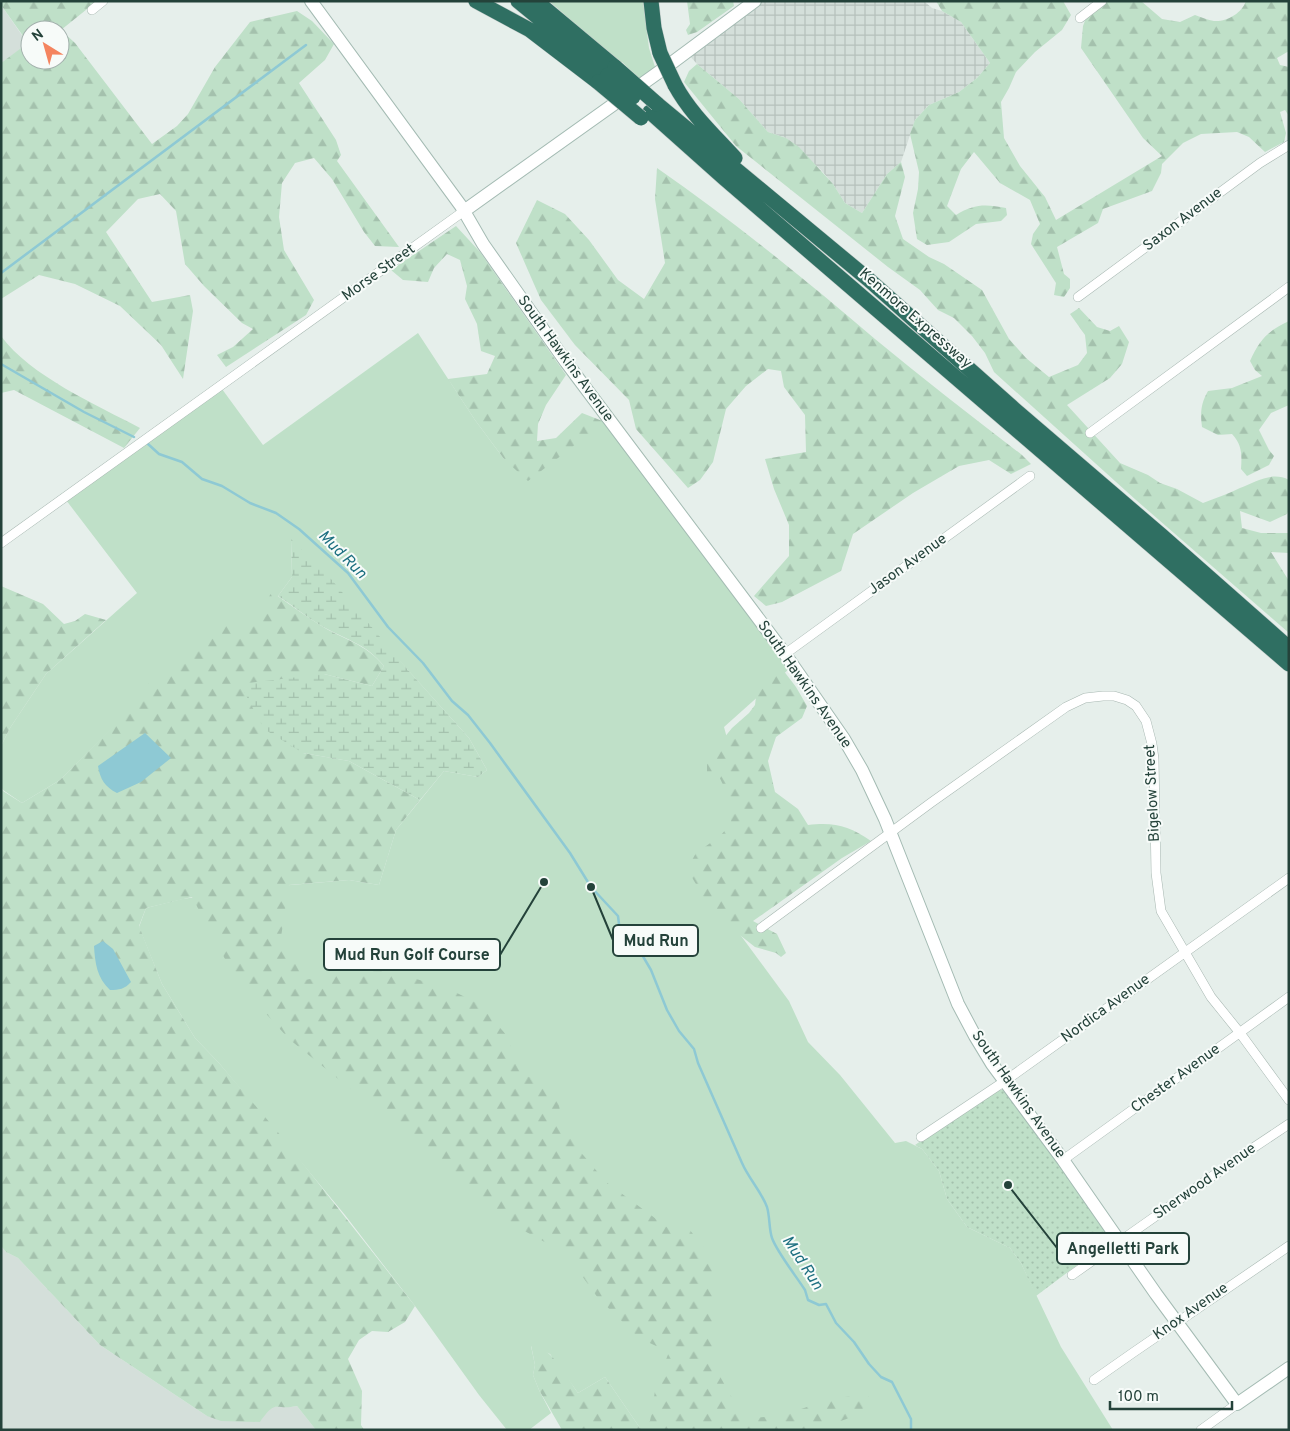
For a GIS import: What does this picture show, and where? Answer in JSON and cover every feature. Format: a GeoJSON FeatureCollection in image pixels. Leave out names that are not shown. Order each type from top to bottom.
{"type":"FeatureCollection","features":[{"type":"Feature","properties":{"kind":"highway"},"geometry":{"type":"LineString","coordinates":[[476,1],[607,75]]}},
{"type":"Feature","properties":{"kind":"highway"},"geometry":{"type":"LineString","coordinates":[[518,1],[650,111]]}},
{"type":"Feature","properties":{"kind":"highway"},"geometry":{"type":"LineString","coordinates":[[536,1],[607,75],[650,111],[786,211]]}},
{"type":"Feature","properties":{"kind":"highway"},"geometry":{"type":"LineString","coordinates":[[651,1],[654,28],[660,53],[681,97],[706,127],[786,211]]}},
{"type":"Feature","properties":{"kind":"highway","name":"Kenmore Expressway"},"geometry":{"type":"LineString","coordinates":[[650,111],[748,206],[827,267],[1289,664]]}},
{"type":"Feature","properties":{"kind":"highway","name":"Kenmore Expressway"},"geometry":{"type":"LineString","coordinates":[[786,211],[868,279],[1014,409],[1289,648]]}},
{"type":"Feature","properties":{"kind":"street"},"geometry":{"type":"LineString","coordinates":[[92,10],[103,1]]}},
{"type":"Feature","properties":{"kind":"street","name":"South Hawkins Avenue"},"geometry":{"type":"LineString","coordinates":[[311,1],[400,120],[464,211],[483,244],[566,362],[824,708],[862,770],[891,834],[958,1004],[975,1036],[1005,1081],[1063,1160],[1118,1242],[1237,1404]]}},
{"type":"Feature","properties":{"kind":"street","name":"Morse Street"},"geometry":{"type":"LineString","coordinates":[[1,543],[666,68],[755,1]]}},
{"type":"Feature","properties":{"kind":"street"},"geometry":{"type":"LineString","coordinates":[[1080,18],[1102,1]]}},
{"type":"Feature","properties":{"kind":"street","name":"Saxon Avenue"},"geometry":{"type":"LineString","coordinates":[[1078,296],[1260,163],[1289,145]]}},
{"type":"Feature","properties":{"kind":"street"},"geometry":{"type":"LineString","coordinates":[[1090,432],[1289,287]]}},
{"type":"Feature","properties":{"kind":"street","name":"Jason Avenue"},"geometry":{"type":"LineString","coordinates":[[785,654],[1030,476]]}},
{"type":"Feature","properties":{"kind":"street","name":"Bigelow Street"},"geometry":{"type":"LineString","coordinates":[[761,928],[1066,707],[1080,700],[1097,696],[1114,696],[1127,700],[1142,713],[1150,732],[1154,759],[1156,873],[1161,911],[1211,997],[1289,1100]]}},
{"type":"Feature","properties":{"kind":"street","name":"Nordica Avenue"},"geometry":{"type":"LineString","coordinates":[[921,1137],[1005,1081],[1289,878]]}},
{"type":"Feature","properties":{"kind":"street","name":"Chester Avenue"},"geometry":{"type":"LineString","coordinates":[[1063,1160],[1289,997]]}},
{"type":"Feature","properties":{"kind":"street","name":"Sherwood Avenue"},"geometry":{"type":"LineString","coordinates":[[1072,1275],[1289,1124]]}},
{"type":"Feature","properties":{"kind":"street","name":"Knox Avenue"},"geometry":{"type":"LineString","coordinates":[[1094,1380],[1289,1246]]}},
{"type":"Feature","properties":{"kind":"street"},"geometry":{"type":"LineString","coordinates":[[1201,1430],[1289,1368]]}},
{"type":"Feature","properties":{"kind":"shaded area"},"geometry":{"type":"Polygon","coordinates":[[[763,1],[924,1],[932,8],[942,11],[961,22],[990,63],[977,78],[959,92],[929,105],[915,120],[901,162],[887,174],[862,213],[845,203],[821,170],[786,138],[768,132],[739,99],[697,64],[688,54],[763,1]]]}},
{"type":"Feature","properties":{"kind":"shaded area"},"geometry":{"type":"Polygon","coordinates":[[[1,5],[20,32],[20,50],[1,63],[1,5]]]}},
{"type":"Feature","properties":{"kind":"shaded area"},"geometry":{"type":"Polygon","coordinates":[[[1,1246],[6,1252],[18,1258],[100,1345],[207,1416],[280,1406],[297,1406],[316,1430],[1,1430],[1,1246]]]}},
{"type":"Feature","properties":{"kind":"green space"},"geometry":{"type":"Polygon","coordinates":[[[1,1],[97,1],[70,23],[70,20],[20,20],[20,32],[1,5],[1,1]]]}},
{"type":"Feature","properties":{"kind":"green space"},"geometry":{"type":"Polygon","coordinates":[[[549,1],[643,1],[649,48],[655,67],[640,79],[549,1]]]}},
{"type":"Feature","properties":{"kind":"green space"},"geometry":{"type":"Polygon","coordinates":[[[687,1],[733,1],[734,6],[697,32],[688,35],[686,30],[690,24],[687,1]]]}},
{"type":"Feature","properties":{"kind":"green space"},"geometry":{"type":"Polygon","coordinates":[[[936,1],[1063,1],[1071,15],[1062,30],[1035,52],[1016,72],[1001,102],[1004,138],[1020,166],[1045,197],[1056,220],[1162,156],[1143,138],[1081,48],[1083,26],[1086,18],[1108,1],[1141,1],[1162,19],[1180,22],[1195,15],[1214,21],[1224,20],[1238,13],[1246,1],[1289,1],[1289,51],[1277,58],[1280,65],[1289,67],[1289,116],[1285,110],[1280,112],[1286,133],[1284,142],[1265,152],[1249,137],[1237,132],[1201,134],[1183,143],[1162,164],[1161,173],[1152,191],[1103,209],[1098,223],[1057,247],[1064,274],[1070,279],[1070,288],[1064,297],[1054,295],[1056,283],[1031,244],[1033,234],[1040,224],[1030,200],[1000,183],[974,152],[961,169],[947,206],[956,215],[974,207],[992,206],[1006,208],[1007,215],[1001,221],[976,224],[949,242],[927,245],[917,239],[913,213],[919,172],[910,134],[915,120],[929,105],[959,92],[977,78],[990,63],[961,22],[942,11],[936,1]]]}},
{"type":"Feature","properties":{"kind":"green space"},"geometry":{"type":"Polygon","coordinates":[[[297,11],[312,21],[334,44],[325,60],[299,83],[336,140],[341,155],[337,161],[399,247],[375,246],[364,232],[332,179],[314,158],[295,163],[282,183],[279,217],[284,250],[314,300],[306,315],[226,367],[217,355],[233,347],[253,329],[242,323],[204,286],[185,264],[176,211],[160,194],[138,199],[106,232],[152,302],[190,295],[193,311],[183,379],[161,345],[120,306],[75,284],[39,275],[1,299],[1,63],[20,49],[20,70],[70,70],[70,38],[152,144],[177,126],[188,114],[215,67],[250,22],[297,11]]]}},
{"type":"Feature","properties":{"kind":"green space"},"geometry":{"type":"Polygon","coordinates":[[[697,64],[739,99],[768,132],[786,138],[799,147],[833,184],[845,203],[862,213],[887,174],[901,162],[905,177],[895,216],[903,239],[982,290],[1009,339],[1026,358],[1049,377],[1078,365],[1087,353],[1085,335],[1070,314],[1079,308],[1097,327],[1110,331],[1119,326],[1129,342],[1122,364],[1110,378],[1067,405],[1120,463],[1203,503],[1264,478],[1276,477],[1289,480],[1289,510],[1287,514],[1270,522],[1240,511],[1242,528],[1261,533],[1289,533],[1289,553],[1271,552],[1289,581],[1289,633],[1136,500],[994,372],[985,353],[972,336],[954,318],[938,310],[920,290],[888,267],[736,146],[684,82],[689,71],[697,64]]]}},
{"type":"Feature","properties":{"kind":"green space"},"geometry":{"type":"Polygon","coordinates":[[[657,168],[768,251],[1031,464],[1011,474],[989,460],[959,466],[913,493],[853,534],[841,571],[782,602],[766,606],[754,596],[789,556],[789,525],[774,489],[765,459],[806,452],[805,415],[784,387],[781,371],[768,369],[746,386],[726,409],[713,462],[700,480],[688,488],[636,429],[629,400],[575,345],[541,300],[516,243],[537,200],[565,214],[589,240],[618,280],[644,299],[665,263],[655,199],[657,168]]]}},
{"type":"Feature","properties":{"kind":"green space"},"geometry":{"type":"Polygon","coordinates":[[[456,226],[480,252],[566,375],[546,405],[538,424],[537,441],[556,438],[582,413],[605,422],[528,481],[504,459],[448,379],[487,374],[495,356],[481,351],[477,324],[465,299],[467,286],[460,260],[447,254],[434,268],[428,282],[403,280],[391,270],[456,226]]]}},
{"type":"Feature","properties":{"kind":"green space"},"geometry":{"type":"Polygon","coordinates":[[[1289,321],[1289,405],[1271,413],[1259,430],[1274,456],[1269,465],[1247,476],[1241,469],[1241,450],[1232,434],[1218,435],[1202,427],[1202,404],[1208,391],[1232,388],[1262,376],[1255,370],[1250,361],[1265,336],[1289,321]]]}},
{"type":"Feature","properties":{"kind":"green space"},"geometry":{"type":"Polygon","coordinates":[[[418,333],[475,420],[504,459],[605,422],[789,669],[724,727],[750,824],[705,887],[789,1001],[808,1042],[840,1075],[895,1143],[906,1141],[922,1149],[939,1171],[947,1199],[967,1227],[1010,1248],[1021,1263],[1061,1347],[1113,1430],[656,1430],[640,1428],[605,1377],[578,1393],[550,1354],[531,1346],[535,1365],[533,1375],[551,1413],[529,1430],[507,1430],[345,1215],[219,1063],[195,1038],[162,984],[139,927],[146,908],[182,899],[279,886],[349,880],[379,885],[396,830],[444,771],[478,777],[487,770],[469,738],[291,540],[292,577],[267,611],[114,726],[60,780],[22,803],[1,787],[1,746],[10,728],[46,674],[137,593],[66,500],[222,389],[263,445],[418,333]]]}},
{"type":"Feature","properties":{"kind":"green space"},"geometry":{"type":"Polygon","coordinates":[[[1,336],[29,364],[46,377],[140,428],[124,448],[14,390],[1,393],[1,336]]]}},
{"type":"Feature","properties":{"kind":"green space"},"geometry":{"type":"Polygon","coordinates":[[[291,539],[331,579],[469,738],[487,770],[478,777],[444,771],[420,800],[349,761],[303,753],[264,729],[240,684],[324,674],[372,686],[384,666],[370,652],[320,625],[278,596],[292,577],[291,539]]]}},
{"type":"Feature","properties":{"kind":"green space"},"geometry":{"type":"Polygon","coordinates":[[[1,586],[43,604],[64,624],[75,621],[85,614],[106,620],[46,674],[10,728],[1,746],[1,586]]]}},
{"type":"Feature","properties":{"kind":"green space"},"geometry":{"type":"Polygon","coordinates":[[[272,592],[320,625],[362,647],[384,666],[372,686],[324,674],[303,753],[349,761],[420,800],[396,830],[379,885],[349,880],[289,885],[281,937],[304,980],[388,970],[451,990],[479,1004],[509,1038],[513,1059],[521,1074],[556,1086],[560,1111],[578,1149],[606,1182],[667,1227],[689,1229],[709,1254],[714,1279],[713,1326],[718,1373],[735,1403],[754,1418],[784,1415],[824,1401],[865,1393],[873,1401],[852,1417],[815,1430],[562,1430],[539,1390],[533,1375],[535,1365],[531,1345],[546,1351],[552,1357],[564,1371],[578,1393],[605,1377],[640,1428],[650,1421],[656,1385],[669,1352],[639,1338],[598,1298],[577,1269],[552,1246],[506,1221],[469,1188],[441,1158],[400,1129],[289,1039],[250,996],[225,959],[192,897],[146,908],[139,926],[162,984],[195,1038],[219,1063],[282,1137],[415,1306],[405,1322],[388,1332],[372,1331],[359,1340],[348,1359],[362,1391],[361,1425],[364,1430],[316,1430],[297,1406],[273,1408],[260,1422],[221,1421],[207,1416],[100,1345],[18,1258],[6,1252],[1,1246],[1,787],[3,791],[22,803],[60,780],[130,709],[142,689],[202,638],[225,626],[245,622],[261,609],[272,592]]]}},
{"type":"Feature","properties":{"kind":"green space"},"geometry":{"type":"Polygon","coordinates":[[[783,670],[807,706],[802,718],[776,737],[768,761],[775,792],[798,809],[808,825],[826,824],[841,826],[871,841],[842,858],[753,921],[777,934],[786,953],[781,957],[776,953],[755,947],[741,936],[730,931],[706,901],[687,869],[696,853],[719,837],[731,824],[731,802],[718,774],[707,775],[707,759],[732,728],[749,713],[755,705],[756,697],[771,674],[783,670]]]}},
{"type":"Feature","properties":{"kind":"green space"},"geometry":{"type":"Polygon","coordinates":[[[1005,1090],[1008,1093],[1112,1239],[1036,1296],[1021,1263],[1010,1248],[967,1227],[947,1199],[939,1171],[922,1149],[915,1145],[995,1091],[1005,1090]]]}},
{"type":"Feature","properties":{"kind":"water"},"geometry":{"type":"Polygon","coordinates":[[[145,733],[171,758],[141,782],[117,793],[104,782],[98,766],[145,733]]]}},
{"type":"Feature","properties":{"kind":"water"},"geometry":{"type":"Polygon","coordinates":[[[103,941],[113,949],[131,982],[124,988],[110,990],[99,975],[94,946],[103,941]]]}},
{"type":"Feature","properties":{"kind":"waterway"},"geometry":{"type":"LineString","coordinates":[[1,273],[306,45]]}},
{"type":"Feature","properties":{"kind":"waterway","name":"Mud Run"},"geometry":{"type":"LineString","coordinates":[[1,364],[84,412],[134,437]]}},
{"type":"Feature","properties":{"kind":"waterway","name":"Mud Run"},"geometry":{"type":"LineString","coordinates":[[148,444],[159,454],[182,462],[202,479],[222,486],[250,503],[276,513],[299,529],[348,573],[388,627],[423,663],[452,701],[468,715],[490,743],[570,853],[591,887],[618,916],[620,932],[628,945],[641,953],[651,970],[667,1010],[679,1031],[694,1049],[698,1063],[742,1163],[767,1207],[774,1244],[805,1290],[808,1300],[819,1305],[826,1304],[836,1323],[854,1342],[869,1364],[881,1377],[892,1382],[911,1419],[911,1430]]}},
{"type":"Feature","properties":{"kind":"place","name":"Mud Run Golf Course"},"geometry":{"type":"Point","coordinates":[544,882]}},
{"type":"Feature","properties":{"kind":"place","name":"Mud Run"},"geometry":{"type":"Point","coordinates":[591,887]}},
{"type":"Feature","properties":{"kind":"place","name":"Angelletti Park"},"geometry":{"type":"Point","coordinates":[1008,1185]}}]}
